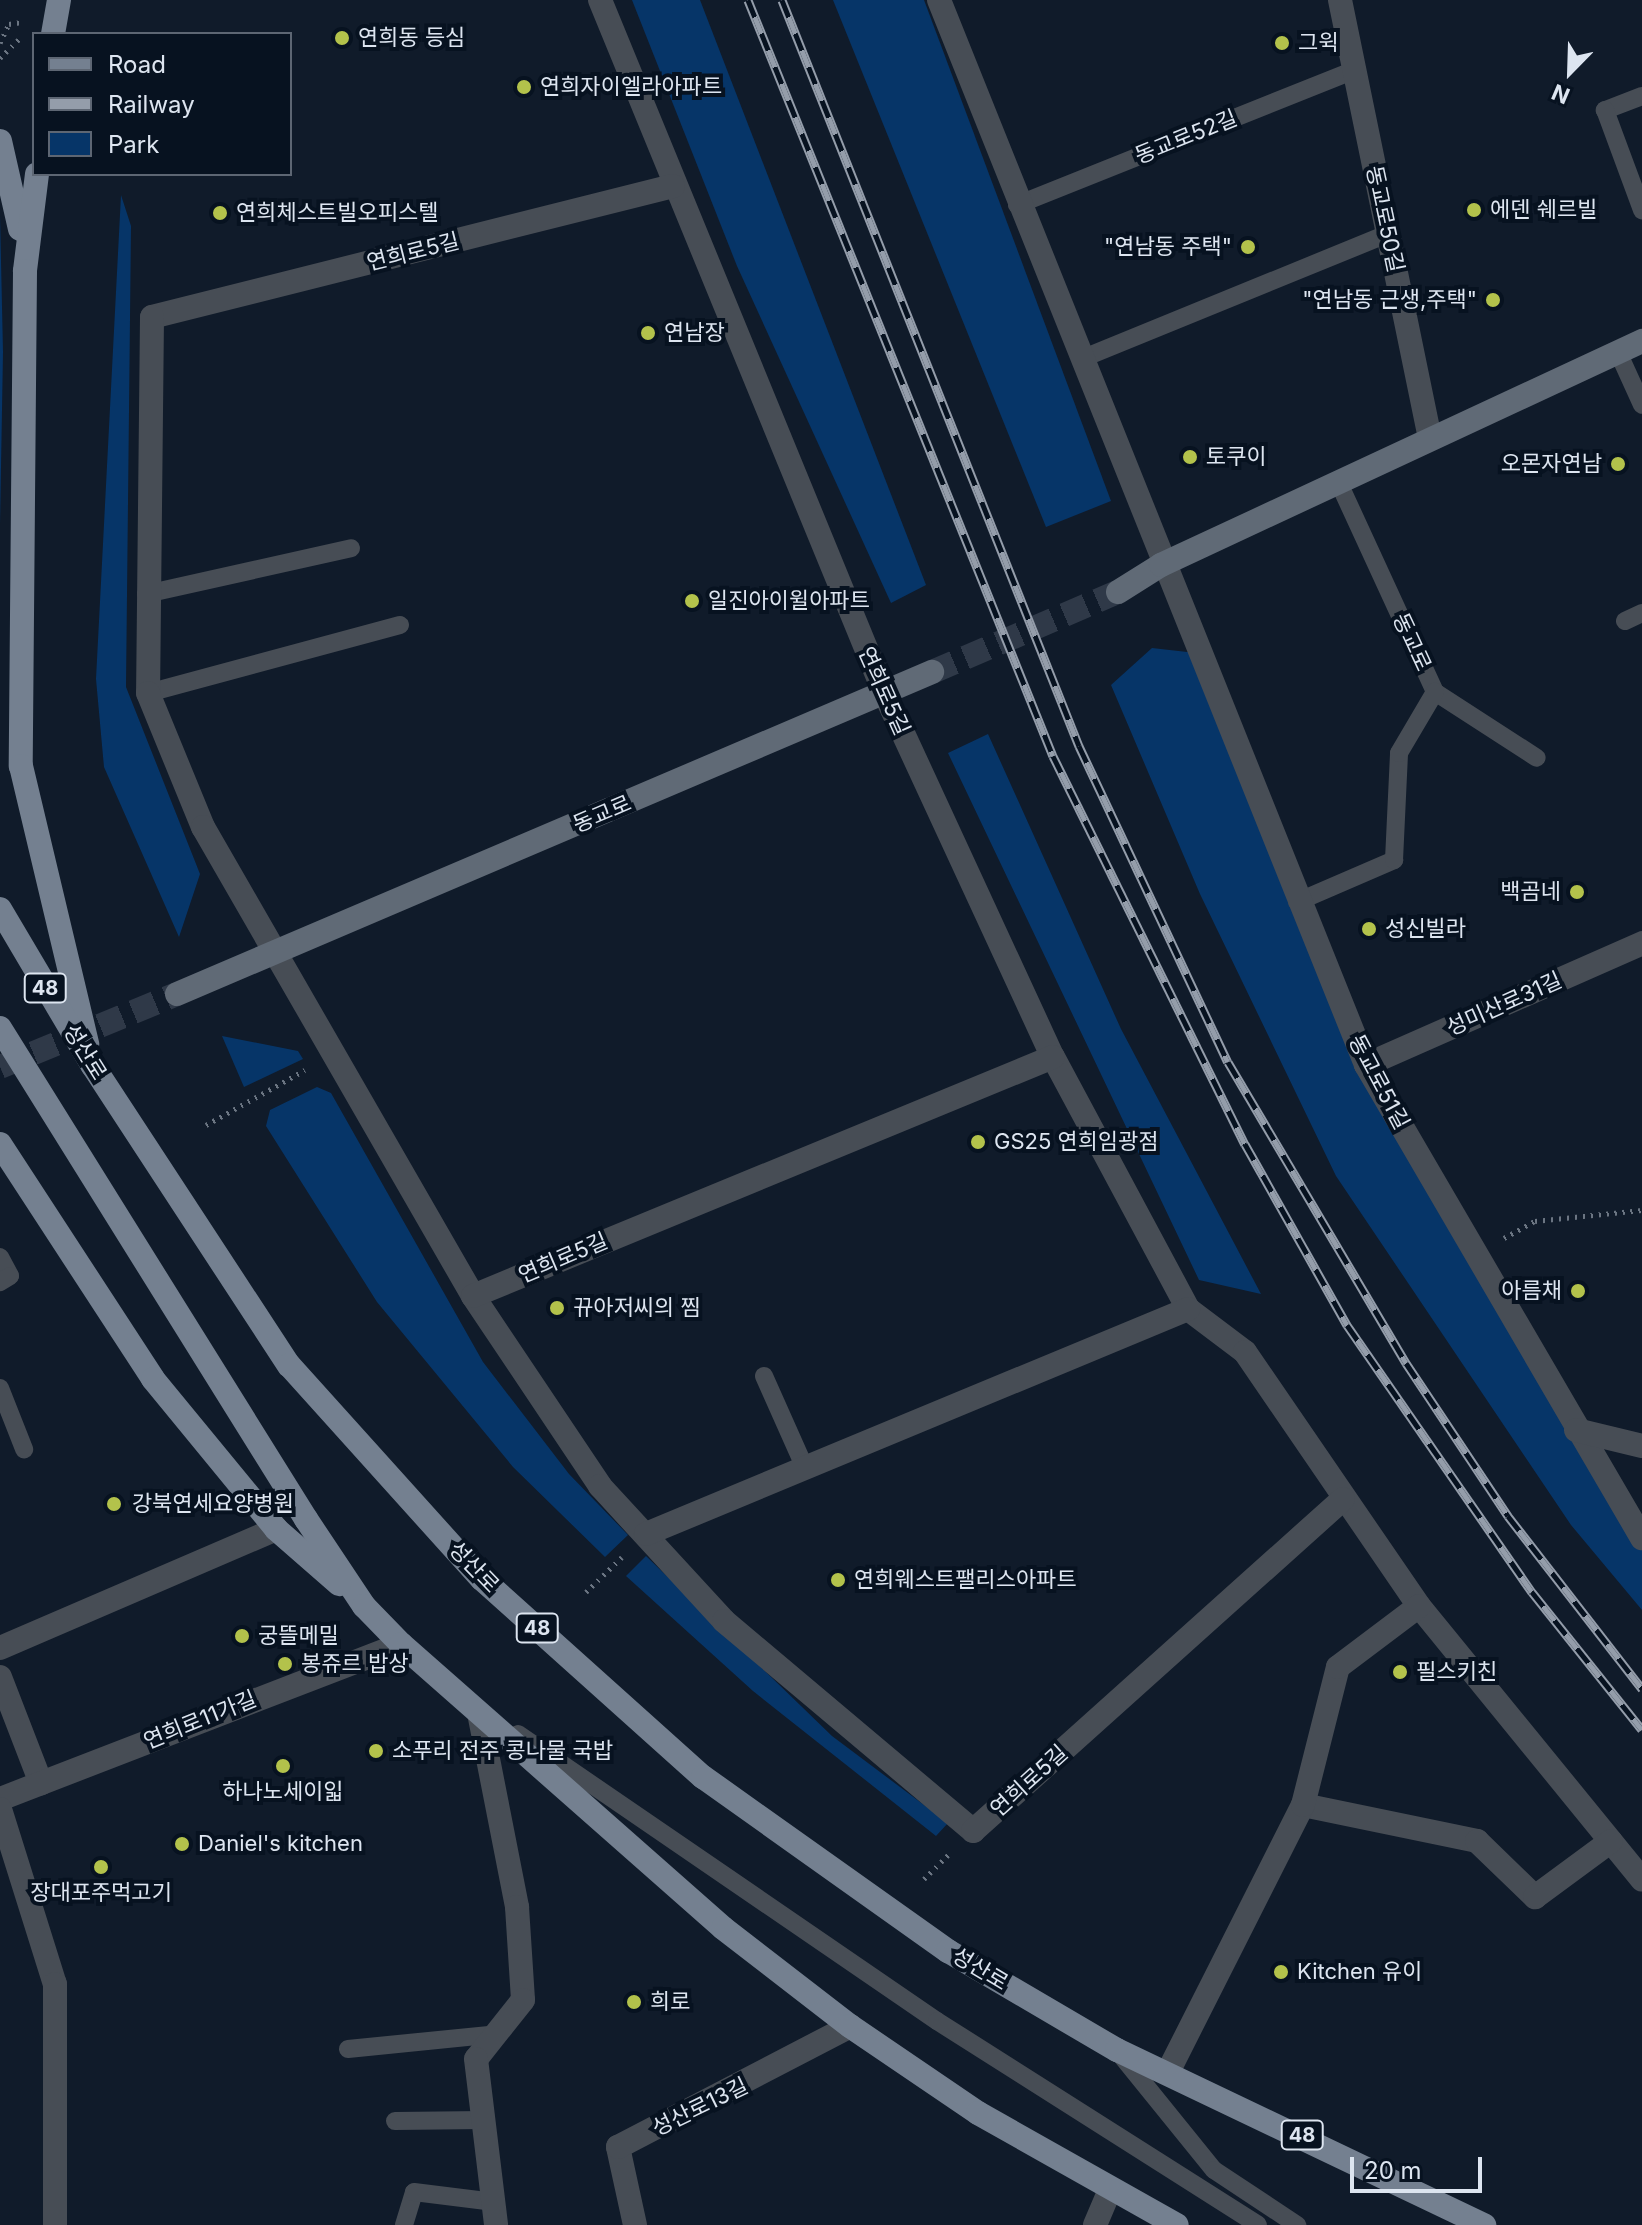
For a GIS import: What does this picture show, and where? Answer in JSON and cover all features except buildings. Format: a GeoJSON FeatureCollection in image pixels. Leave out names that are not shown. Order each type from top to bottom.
{"type":"FeatureCollection","features":[{"type":"Feature","properties":{"kind":"main road"},"geometry":{"type":"LineString","coordinates":[[53,32],[59,0]]}},
{"type":"Feature","properties":{"kind":"main road"},"geometry":{"type":"LineString","coordinates":[[0,141],[15,185],[25,271]]}},
{"type":"Feature","properties":{"kind":"main road"},"geometry":{"type":"LineString","coordinates":[[37,176],[25,271],[21,766],[93,1066]]}},
{"type":"Feature","properties":{"kind":"main road","name":"성산로"},"geometry":{"type":"LineString","coordinates":[[0,909],[93,1066],[289,1365],[482,1579],[703,1777],[948,1951],[1117,2050],[1484,2225]]}},
{"type":"Feature","properties":{"kind":"main road"},"geometry":{"type":"LineString","coordinates":[[0,1028],[364,1606]]}},
{"type":"Feature","properties":{"kind":"main road"},"geometry":{"type":"LineString","coordinates":[[0,1144],[153,1379],[276,1529],[364,1606],[480,1718],[850,2026],[1109,2192],[1177,2225]]}},
{"type":"Feature","properties":{"kind":"street","name":"연희로5길"},"geometry":{"type":"LineString","coordinates":[[600,0],[673,186],[884,692],[1053,1057],[1188,1309],[1245,1352],[1419,1606],[1642,1879]]}},
{"type":"Feature","properties":{"kind":"street"},"geometry":{"type":"LineString","coordinates":[[939,0],[1161,565]]}},
{"type":"Feature","properties":{"kind":"street","name":"동교로50길"},"geometry":{"type":"LineString","coordinates":[[1340,0],[1430,437]]}},
{"type":"Feature","properties":{"kind":"street","name":"연희로5길"},"geometry":{"type":"LineString","coordinates":[[146,594],[152,317],[673,186]]}},
{"type":"Feature","properties":{"kind":"street"},"geometry":{"type":"LineString","coordinates":[[1118,592],[1161,565],[1430,437],[1642,341]]}},
{"type":"Feature","properties":{"kind":"street","name":"동교로51길"},"geometry":{"type":"LineString","coordinates":[[1161,565],[1366,1065],[1477,1253],[1576,1430],[1642,1538]]}},
{"type":"Feature","properties":{"kind":"street"},"geometry":{"type":"LineString","coordinates":[[146,594],[148,693],[203,827],[272,957]]}},
{"type":"Feature","properties":{"kind":"street","name":"동교로"},"geometry":{"type":"LineString","coordinates":[[177,994],[272,957],[932,672]]}},
{"type":"Feature","properties":{"kind":"street","name":"성미산로31길"},"geometry":{"type":"LineString","coordinates":[[1366,1065],[1642,943]]}},
{"type":"Feature","properties":{"kind":"street","name":"연희로5길"},"geometry":{"type":"LineString","coordinates":[[272,957],[473,1296],[600,1486],[735,1631],[973,1831],[1343,1499]]}},
{"type":"Feature","properties":{"kind":"street","name":"연희로5길"},"geometry":{"type":"LineString","coordinates":[[473,1296],[1053,1057]]}},
{"type":"Feature","properties":{"kind":"street"},"geometry":{"type":"LineString","coordinates":[[646,1534],[1188,1309]]}},
{"type":"Feature","properties":{"kind":"street"},"geometry":{"type":"LineString","coordinates":[[1576,1430],[1642,1446]]}},
{"type":"Feature","properties":{"kind":"street"},"geometry":{"type":"LineString","coordinates":[[0,1648],[276,1529]]}},
{"type":"Feature","properties":{"kind":"street"},"geometry":{"type":"LineString","coordinates":[[1168,2072],[1303,1805],[1338,1667],[1419,1606]]}},
{"type":"Feature","properties":{"kind":"street","name":"연희로11가길"},"geometry":{"type":"LineString","coordinates":[[0,1799],[401,1644]]}},
{"type":"Feature","properties":{"kind":"street"},"geometry":{"type":"LineString","coordinates":[[0,1677],[41,1783]]}},
{"type":"Feature","properties":{"kind":"street"},"geometry":{"type":"LineString","coordinates":[[480,1718],[517,1907],[523,2000],[499,2034],[476,2059],[495,2213]]}},
{"type":"Feature","properties":{"kind":"street"},"geometry":{"type":"LineString","coordinates":[[1303,1805],[1477,1841],[1535,1897],[1611,1841]]}},
{"type":"Feature","properties":{"kind":"street"},"geometry":{"type":"LineString","coordinates":[[0,1809],[55,1984],[55,2225]]}},
{"type":"Feature","properties":{"kind":"street","name":"성산로13길"},"geometry":{"type":"LineString","coordinates":[[635,2225],[618,2147],[850,2026]]}},
{"type":"Feature","properties":{"kind":"street"},"geometry":{"type":"LineString","coordinates":[[1095,2225],[1109,2192]]}},
{"type":"Feature","properties":{"kind":"lane","name":"동교로52길"},"geometry":{"type":"LineString","coordinates":[[1017,205],[1355,70]]}},
{"type":"Feature","properties":{"kind":"lane"},"geometry":{"type":"LineString","coordinates":[[1642,96],[1605,110],[1642,210]]}},
{"type":"Feature","properties":{"kind":"lane"},"geometry":{"type":"LineString","coordinates":[[1081,359],[1388,234]]}},
{"type":"Feature","properties":{"kind":"lane"},"geometry":{"type":"LineString","coordinates":[[1618,352],[1642,405]]}},
{"type":"Feature","properties":{"kind":"lane","name":"동교로"},"geometry":{"type":"LineString","coordinates":[[1338,481],[1435,692],[1537,758]]}},
{"type":"Feature","properties":{"kind":"lane"},"geometry":{"type":"LineString","coordinates":[[146,594],[351,548]]}},
{"type":"Feature","properties":{"kind":"lane"},"geometry":{"type":"LineString","coordinates":[[148,693],[400,625]]}},
{"type":"Feature","properties":{"kind":"lane"},"geometry":{"type":"LineString","coordinates":[[1297,902],[1394,860],[1399,753],[1435,692]]}},
{"type":"Feature","properties":{"kind":"lane"},"geometry":{"type":"LineString","coordinates":[[0,1257],[10,1276],[0,1282]]}},
{"type":"Feature","properties":{"kind":"lane"},"geometry":{"type":"LineString","coordinates":[[764,1376],[805,1468]]}},
{"type":"Feature","properties":{"kind":"lane"},"geometry":{"type":"LineString","coordinates":[[0,1388],[24,1449]]}},
{"type":"Feature","properties":{"kind":"lane"},"geometry":{"type":"LineString","coordinates":[[443,1683],[937,2021],[1258,2225]]}},
{"type":"Feature","properties":{"kind":"lane"},"geometry":{"type":"LineString","coordinates":[[348,2049],[499,2034]]}},
{"type":"Feature","properties":{"kind":"lane"},"geometry":{"type":"LineString","coordinates":[[1117,2050],[1214,2170],[1297,2225]]}},
{"type":"Feature","properties":{"kind":"lane"},"geometry":{"type":"LineString","coordinates":[[395,2121],[484,2120]]}},
{"type":"Feature","properties":{"kind":"lane"},"geometry":{"type":"LineString","coordinates":[[404,2225],[414,2192],[495,2213]]}},
{"type":"Feature","properties":{"kind":"path"},"geometry":{"type":"LineString","coordinates":[[0,43],[9,24]]}},
{"type":"Feature","properties":{"kind":"path"},"geometry":{"type":"LineString","coordinates":[[206,1125],[331,1056]]}},
{"type":"Feature","properties":{"kind":"path"},"geometry":{"type":"LineString","coordinates":[[1477,1253],[1535,1221],[1642,1210]]}},
{"type":"Feature","properties":{"kind":"path"},"geometry":{"type":"LineString","coordinates":[[586,1592],[646,1534]]}},
{"type":"Feature","properties":{"kind":"green space"},"geometry":{"type":"Polygon","coordinates":[[[632,0],[700,0],[926,585],[891,603],[737,266],[632,0]]]}},
{"type":"Feature","properties":{"kind":"green space"},"geometry":{"type":"Polygon","coordinates":[[[833,0],[924,0],[1111,501],[1046,527],[833,0]]]}},
{"type":"Feature","properties":{"kind":"green space"},"geometry":{"type":"Polygon","coordinates":[[[121,195],[131,226],[126,687],[200,874],[179,937],[104,767],[96,679],[121,195]]]}},
{"type":"Feature","properties":{"kind":"green space"},"geometry":{"type":"Polygon","coordinates":[[[0,215],[3,352],[0,525],[0,215]]]}},
{"type":"Feature","properties":{"kind":"green space"},"geometry":{"type":"Polygon","coordinates":[[[1152,648],[1196,653],[1304,922],[1483,1278],[1642,1521],[1642,1610],[1571,1525],[1336,1176],[1200,894],[1111,685],[1152,648]]]}},
{"type":"Feature","properties":{"kind":"green space"},"geometry":{"type":"Polygon","coordinates":[[[988,734],[1121,1029],[1261,1294],[1199,1280],[948,753],[988,734]]]}},
{"type":"Feature","properties":{"kind":"green space"},"geometry":{"type":"Polygon","coordinates":[[[222,1036],[298,1051],[303,1059],[244,1087],[222,1036]]]}},
{"type":"Feature","properties":{"kind":"green space"},"geometry":{"type":"Polygon","coordinates":[[[317,1087],[331,1093],[483,1362],[569,1474],[628,1535],[605,1557],[513,1467],[377,1302],[266,1126],[270,1110],[317,1087]]]}},
{"type":"Feature","properties":{"kind":"green space"},"geometry":{"type":"Polygon","coordinates":[[[646,1556],[832,1736],[948,1823],[936,1836],[753,1691],[626,1576],[646,1556]]]}},
{"type":"Feature","properties":{"kind":"tunnel"},"geometry":{"type":"LineString","coordinates":[[932,672],[1118,592]]}},
{"type":"Feature","properties":{"kind":"tunnel"},"geometry":{"type":"LineString","coordinates":[[0,1067],[177,994]]}},
{"type":"Feature","properties":{"kind":"railway"},"geometry":{"type":"LineString","coordinates":[[748,0],[1053,756],[1245,1144],[1347,1325],[1532,1592],[1642,1730]]}},
{"type":"Feature","properties":{"kind":"railway"},"geometry":{"type":"LineString","coordinates":[[782,0],[1079,746],[1228,1062],[1406,1363],[1508,1516],[1642,1689]]}},
{"type":"Feature","properties":{"kind":"place","name":"연희동 등심"},"geometry":{"type":"Point","coordinates":[342,38]}},
{"type":"Feature","properties":{"kind":"place","name":"그윅"},"geometry":{"type":"Point","coordinates":[1282,43]}},
{"type":"Feature","properties":{"kind":"place","name":"연희자이엘라아파트"},"geometry":{"type":"Point","coordinates":[524,87]}},
{"type":"Feature","properties":{"kind":"place","name":"에덴 쉐르빌"},"geometry":{"type":"Point","coordinates":[1474,210]}},
{"type":"Feature","properties":{"kind":"place","name":"연희체스트빌오피스텔"},"geometry":{"type":"Point","coordinates":[220,213]}},
{"type":"Feature","properties":{"kind":"place","name":"\"연남동 주택\""},"geometry":{"type":"Point","coordinates":[1248,247]}},
{"type":"Feature","properties":{"kind":"place","name":"\"연남동 근생,주택\""},"geometry":{"type":"Point","coordinates":[1493,300]}},
{"type":"Feature","properties":{"kind":"place","name":"연남장"},"geometry":{"type":"Point","coordinates":[648,333]}},
{"type":"Feature","properties":{"kind":"place","name":"토쿠이"},"geometry":{"type":"Point","coordinates":[1190,457]}},
{"type":"Feature","properties":{"kind":"place","name":"오몬자연남"},"geometry":{"type":"Point","coordinates":[1618,464]}},
{"type":"Feature","properties":{"kind":"place","name":"일진아이윌아파트"},"geometry":{"type":"Point","coordinates":[692,601]}},
{"type":"Feature","properties":{"kind":"place","name":"백곰네"},"geometry":{"type":"Point","coordinates":[1577,892]}},
{"type":"Feature","properties":{"kind":"place","name":"성신빌라"},"geometry":{"type":"Point","coordinates":[1369,929]}},
{"type":"Feature","properties":{"kind":"place","name":"GS25 연희임광점"},"geometry":{"type":"Point","coordinates":[978,1142]}},
{"type":"Feature","properties":{"kind":"place","name":"아름채"},"geometry":{"type":"Point","coordinates":[1578,1291]}},
{"type":"Feature","properties":{"kind":"place","name":"뀨아저씨의 찜"},"geometry":{"type":"Point","coordinates":[557,1308]}},
{"type":"Feature","properties":{"kind":"place","name":"강북연세요양병원"},"geometry":{"type":"Point","coordinates":[114,1504]}},
{"type":"Feature","properties":{"kind":"place","name":"연희웨스트팰리스아파트"},"geometry":{"type":"Point","coordinates":[838,1580]}},
{"type":"Feature","properties":{"kind":"place","name":"궁뜰메밀"},"geometry":{"type":"Point","coordinates":[242,1636]}},
{"type":"Feature","properties":{"kind":"place","name":"봉쥬르 밥상"},"geometry":{"type":"Point","coordinates":[285,1664]}},
{"type":"Feature","properties":{"kind":"place","name":"필스키친"},"geometry":{"type":"Point","coordinates":[1400,1672]}},
{"type":"Feature","properties":{"kind":"place","name":"소푸리 전주 콩나물 국밥"},"geometry":{"type":"Point","coordinates":[376,1751]}},
{"type":"Feature","properties":{"kind":"place","name":"하나노세이읿"},"geometry":{"type":"Point","coordinates":[283,1766]}},
{"type":"Feature","properties":{"kind":"place","name":"Daniel's kitchen"},"geometry":{"type":"Point","coordinates":[182,1844]}},
{"type":"Feature","properties":{"kind":"place","name":"장대포주먹고기"},"geometry":{"type":"Point","coordinates":[101,1867]}},
{"type":"Feature","properties":{"kind":"place","name":"Kitchen 유이"},"geometry":{"type":"Point","coordinates":[1281,1972]}},
{"type":"Feature","properties":{"kind":"place","name":"희로"},"geometry":{"type":"Point","coordinates":[634,2002]}}]}
